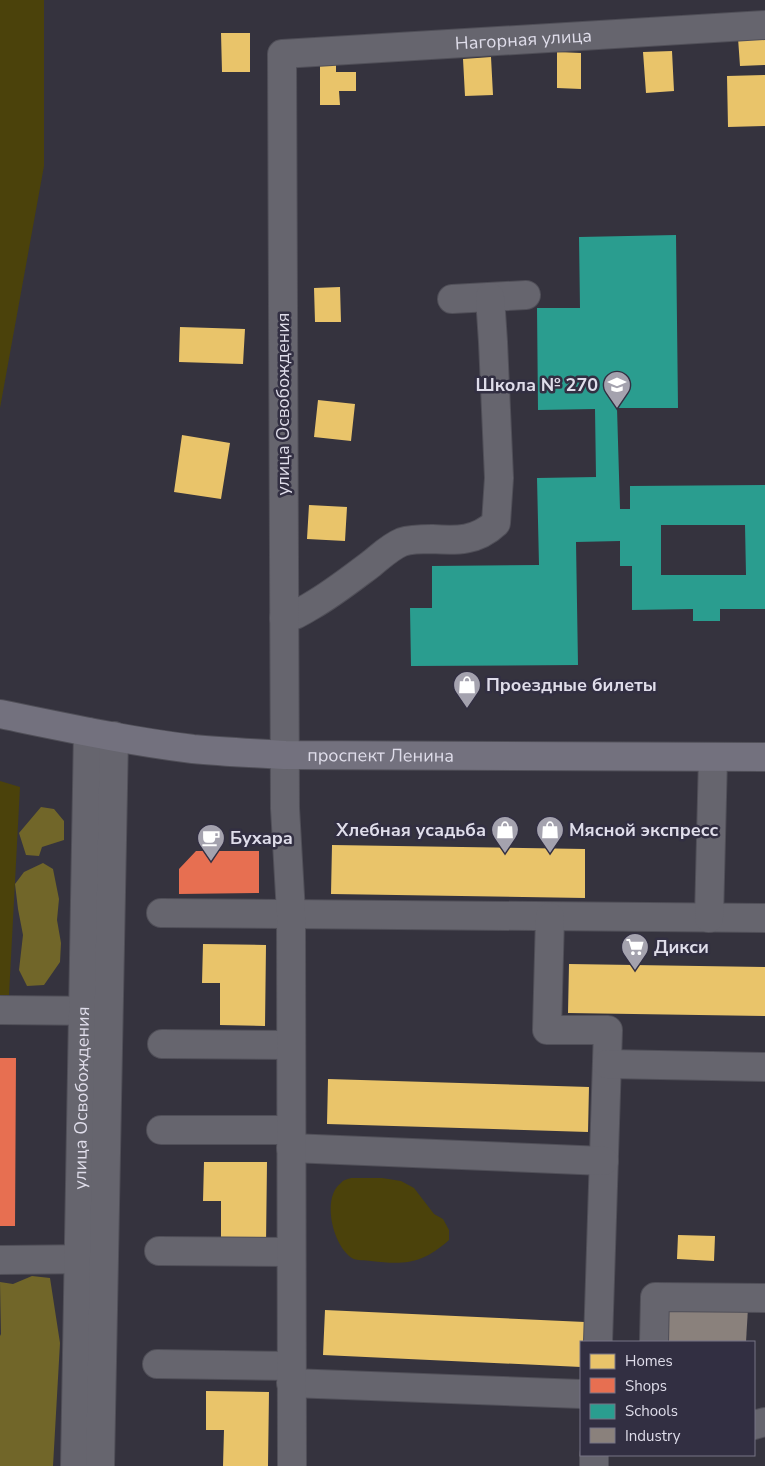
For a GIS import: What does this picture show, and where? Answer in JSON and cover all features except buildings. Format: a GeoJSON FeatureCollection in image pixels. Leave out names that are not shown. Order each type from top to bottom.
{"type":"FeatureCollection","features":[{"type":"Feature","properties":{"kind":"main road","name":"проспект Ленина"},"geometry":{"type":"LineString","coordinates":[[0,714],[101,734],[193,749],[285,755],[765,757]]}},
{"type":"Feature","properties":{"kind":"street","name":"Нагорная улица"},"geometry":{"type":"LineString","coordinates":[[282,54],[765,24]]}},
{"type":"Feature","properties":{"kind":"street","name":"улица Освобождения"},"geometry":{"type":"LineString","coordinates":[[282,54],[285,808],[291,913],[292,1466]]}},
{"type":"Feature","properties":{"kind":"street"},"geometry":{"type":"LineString","coordinates":[[452,299],[526,295]]}},
{"type":"Feature","properties":{"kind":"street"},"geometry":{"type":"LineString","coordinates":[[284,618],[292,617],[336,590],[388,550],[403,542],[419,539],[448,540],[472,538],[486,532],[496,523],[499,478],[490,297]]}},
{"type":"Feature","properties":{"kind":"street","name":"улица Освобождения"},"geometry":{"type":"LineString","coordinates":[[100,1466],[92,1259],[101,734]]}},
{"type":"Feature","properties":{"kind":"street"},"geometry":{"type":"LineString","coordinates":[[709,918],[713,757]]}},
{"type":"Feature","properties":{"kind":"street"},"geometry":{"type":"LineString","coordinates":[[161,913],[765,918]]}},
{"type":"Feature","properties":{"kind":"street"},"geometry":{"type":"LineString","coordinates":[[550,917],[547,1030],[608,1030],[598,1341]]}},
{"type":"Feature","properties":{"kind":"street"},"geometry":{"type":"LineString","coordinates":[[0,1010],[95,1011]]}},
{"type":"Feature","properties":{"kind":"street"},"geometry":{"type":"LineString","coordinates":[[162,1044],[291,1045]]}},
{"type":"Feature","properties":{"kind":"street"},"geometry":{"type":"LineString","coordinates":[[607,1064],[765,1067]]}},
{"type":"Feature","properties":{"kind":"street"},"geometry":{"type":"LineString","coordinates":[[161,1130],[604,1161]]}},
{"type":"Feature","properties":{"kind":"street"},"geometry":{"type":"LineString","coordinates":[[159,1251],[291,1252]]}},
{"type":"Feature","properties":{"kind":"street","name":"улица Освобождения"},"geometry":{"type":"LineString","coordinates":[[75,1466],[92,1259]]}},
{"type":"Feature","properties":{"kind":"street"},"geometry":{"type":"LineString","coordinates":[[0,1260],[92,1259]]}},
{"type":"Feature","properties":{"kind":"street"},"geometry":{"type":"LineString","coordinates":[[654,1341],[655,1297],[765,1298]]}},
{"type":"Feature","properties":{"kind":"street"},"geometry":{"type":"LineString","coordinates":[[157,1364],[291,1375],[580,1394]]}},
{"type":"Feature","properties":{"kind":"shaded area"},"geometry":{"type":"Polygon","coordinates":[[[0,0],[44,0],[44,166],[0,408],[0,0]]]}},
{"type":"Feature","properties":{"kind":"shaded area"},"geometry":{"type":"Polygon","coordinates":[[[0,781],[20,787],[9,995],[0,995],[0,781]]]}},
{"type":"Feature","properties":{"kind":"shaded area"},"geometry":{"type":"Polygon","coordinates":[[[41,807],[54,809],[64,821],[64,840],[42,847],[39,856],[26,855],[19,833],[41,807]]]}},
{"type":"Feature","properties":{"kind":"shaded area"},"geometry":{"type":"Polygon","coordinates":[[[43,863],[53,869],[59,899],[57,920],[61,943],[60,962],[44,985],[27,986],[19,970],[23,935],[15,884],[24,872],[43,863]]]}},
{"type":"Feature","properties":{"kind":"shaded area"},"geometry":{"type":"Polygon","coordinates":[[[351,1178],[382,1178],[401,1181],[414,1188],[434,1214],[443,1219],[449,1230],[449,1240],[430,1254],[413,1261],[394,1263],[352,1258],[339,1243],[332,1222],[331,1210],[335,1190],[343,1181],[351,1178]]]}},
{"type":"Feature","properties":{"kind":"shaded area"},"geometry":{"type":"Polygon","coordinates":[[[32,1276],[50,1278],[60,1343],[53,1466],[0,1466],[0,1282],[13,1284],[32,1276]]]}},
{"type":"Feature","properties":{"kind":"place","name":"Школа № 270"},"geometry":{"type":"Point","coordinates":[617,409]}},
{"type":"Feature","properties":{"kind":"place","name":"Проездные билеты"},"geometry":{"type":"Point","coordinates":[467,709]}},
{"type":"Feature","properties":{"kind":"place","name":"Хлебная усадьба"},"geometry":{"type":"Point","coordinates":[505,854]}},
{"type":"Feature","properties":{"kind":"place","name":"Мясной экспресс"},"geometry":{"type":"Point","coordinates":[550,854]}},
{"type":"Feature","properties":{"kind":"place","name":"Бухара"},"geometry":{"type":"Point","coordinates":[211,862]}},
{"type":"Feature","properties":{"kind":"place","name":"Дикси"},"geometry":{"type":"Point","coordinates":[635,971]}}]}
